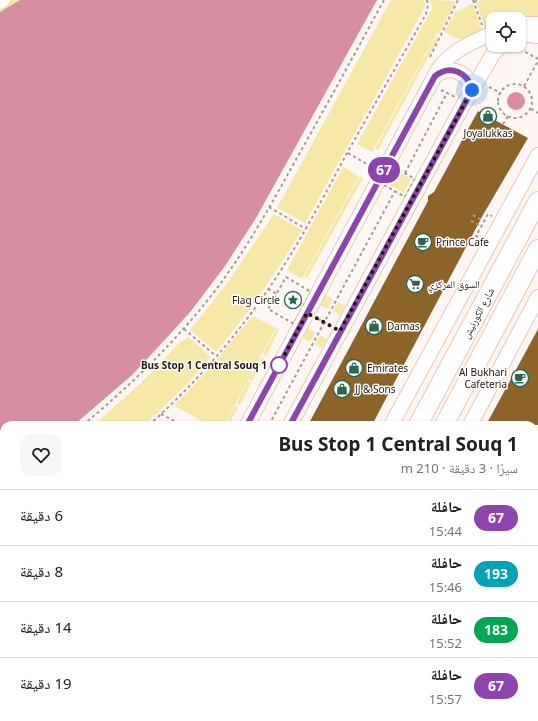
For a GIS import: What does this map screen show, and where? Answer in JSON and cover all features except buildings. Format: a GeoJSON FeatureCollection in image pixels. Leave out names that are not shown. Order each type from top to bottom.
{"type":"FeatureCollection","features":[{"type":"Feature","properties":{"kind":"main road","name":"شارع الكورنيش"},"geometry":{"type":"LineString","coordinates":[[420,421],[538,201]]}},
{"type":"Feature","properties":{"kind":"main road"},"geometry":{"type":"LineString","coordinates":[[446,421],[538,248]]}},
{"type":"Feature","properties":{"kind":"lane"},"geometry":{"type":"LineString","coordinates":[[526,24],[538,24]]}},
{"type":"Feature","properties":{"kind":"lane"},"geometry":{"type":"LineString","coordinates":[[249,421],[304,312],[435,76],[451,55],[466,45],[486,36]]}},
{"type":"Feature","properties":{"kind":"lane"},"geometry":{"type":"LineString","coordinates":[[526,36],[538,36]]}},
{"type":"Feature","properties":{"kind":"lane"},"geometry":{"type":"LineString","coordinates":[[292,421],[472,90],[495,52]]}},
{"type":"Feature","properties":{"kind":"lane"},"geometry":{"type":"LineString","coordinates":[[435,76],[448,70],[458,71],[466,77],[472,90]]}},
{"type":"Feature","properties":{"kind":"lane"},"geometry":{"type":"LineString","coordinates":[[393,421],[538,155]]}},
{"type":"Feature","properties":{"kind":"lane"},"geometry":{"type":"LineString","coordinates":[[472,421],[538,297]]}},
{"type":"Feature","properties":{"kind":"path"},"geometry":{"type":"LineString","coordinates":[[88,421],[133,382],[184,329],[211,296],[236,261],[269,207],[384,0]]}},
{"type":"Feature","properties":{"kind":"path"},"geometry":{"type":"LineString","coordinates":[[153,421],[216,356],[268,289],[306,229],[426,14],[428,5],[427,0]]}},
{"type":"Feature","properties":{"kind":"path"},"geometry":{"type":"LineString","coordinates":[[473,1],[479,0]]}},
{"type":"Feature","properties":{"kind":"path"},"geometry":{"type":"LineString","coordinates":[[524,86],[538,60],[526,49]]}},
{"type":"Feature","properties":{"kind":"path"},"geometry":{"type":"LineString","coordinates":[[517,84],[524,86],[531,95],[531,109],[528,113],[516,118],[504,114],[500,108],[498,100],[501,93],[509,85],[517,84]]}},
{"type":"Feature","properties":{"kind":"path"},"geometry":{"type":"LineString","coordinates":[[490,87],[501,93]]}},
{"type":"Feature","properties":{"kind":"path"},"geometry":{"type":"LineString","coordinates":[[405,173],[447,93]]}},
{"type":"Feature","properties":{"kind":"path"},"geometry":{"type":"LineString","coordinates":[[531,109],[538,113]]}},
{"type":"Feature","properties":{"kind":"path"},"geometry":{"type":"LineString","coordinates":[[503,124],[508,116]]}},
{"type":"Feature","properties":{"kind":"path"},"geometry":{"type":"LineString","coordinates":[[348,153],[383,172]]}},
{"type":"Feature","properties":{"kind":"path"},"geometry":{"type":"LineString","coordinates":[[394,167],[415,179],[405,197],[395,191],[384,185],[394,167]]}},
{"type":"Feature","properties":{"kind":"path"},"geometry":{"type":"LineString","coordinates":[[271,421],[395,191]]}},
{"type":"Feature","properties":{"kind":"path"},"geometry":{"type":"LineString","coordinates":[[269,207],[306,229]]}},
{"type":"Feature","properties":{"kind":"path"},"geometry":{"type":"LineString","coordinates":[[473,215],[484,221]]}},
{"type":"Feature","properties":{"kind":"path"},"geometry":{"type":"LineString","coordinates":[[470,221],[481,226]]}},
{"type":"Feature","properties":{"kind":"path"},"geometry":{"type":"LineString","coordinates":[[286,277],[312,292],[304,312],[294,324],[268,310],[277,294],[286,277]]}},
{"type":"Feature","properties":{"kind":"path"},"geometry":{"type":"LineString","coordinates":[[268,289],[277,294]]}},
{"type":"Feature","properties":{"kind":"path"},"geometry":{"type":"LineString","coordinates":[[330,296],[342,302]]}},
{"type":"Feature","properties":{"kind":"path"},"geometry":{"type":"LineString","coordinates":[[304,312],[340,331]]}},
{"type":"Feature","properties":{"kind":"path"},"geometry":{"type":"LineString","coordinates":[[184,329],[216,356]]}},
{"type":"Feature","properties":{"kind":"path"},"geometry":{"type":"LineString","coordinates":[[306,342],[318,348]]}},
{"type":"Feature","properties":{"kind":"path"},"geometry":{"type":"LineString","coordinates":[[161,414],[174,421]]}},
{"type":"Feature","properties":{"kind":"shaded area"},"geometry":{"type":"Polygon","coordinates":[[[0,0],[20,0],[0,12],[0,0]]]}},
{"type":"Feature","properties":{"kind":"shaded area"},"geometry":{"type":"Polygon","coordinates":[[[20,0],[377,0],[256,218],[225,266],[191,311],[132,375],[79,421],[0,421],[0,12],[20,0]]]}},
{"type":"Feature","properties":{"kind":"shaded area"},"geometry":{"type":"Polygon","coordinates":[[[391,0],[424,0],[425,7],[305,223],[277,208],[391,0]]]}},
{"type":"Feature","properties":{"kind":"shaded area"},"geometry":{"type":"Polygon","coordinates":[[[430,0],[456,1],[372,152],[357,144],[432,9],[430,0]]]}},
{"type":"Feature","properties":{"kind":"shaded area"},"geometry":{"type":"Polygon","coordinates":[[[483,0],[538,0],[538,18],[526,18],[526,12],[486,12],[486,31],[476,3],[483,0]]]}},
{"type":"Feature","properties":{"kind":"shaded area"},"geometry":{"type":"Polygon","coordinates":[[[473,4],[483,33],[459,39],[444,32],[456,11],[473,4]]]}},
{"type":"Feature","properties":{"kind":"shaded area"},"geometry":{"type":"Polygon","coordinates":[[[436,36],[439,37],[378,150],[375,149],[436,36]]]}},
{"type":"Feature","properties":{"kind":"shaded area"},"geometry":{"type":"Polygon","coordinates":[[[516,92],[522,95],[525,101],[522,107],[516,110],[510,107],[507,101],[510,95],[516,92]]]}},
{"type":"Feature","properties":{"kind":"shaded area"},"geometry":{"type":"Polygon","coordinates":[[[343,167],[359,176],[302,279],[287,270],[343,167]]]}},
{"type":"Feature","properties":{"kind":"shaded area"},"geometry":{"type":"Polygon","coordinates":[[[395,170],[411,179],[404,193],[388,184],[395,170]]]}},
{"type":"Feature","properties":{"kind":"shaded area"},"geometry":{"type":"Polygon","coordinates":[[[360,176],[363,178],[307,278],[304,277],[360,176]]]}},
{"type":"Feature","properties":{"kind":"shaded area"},"geometry":{"type":"Polygon","coordinates":[[[274,214],[302,230],[261,292],[216,352],[190,330],[226,285],[274,214]]]}},
{"type":"Feature","properties":{"kind":"shaded area"},"geometry":{"type":"Polygon","coordinates":[[[326,295],[333,299],[328,309],[321,305],[326,295]]]}},
{"type":"Feature","properties":{"kind":"shaded area"},"geometry":{"type":"Polygon","coordinates":[[[338,302],[345,306],[340,315],[333,311],[338,302]]]}},
{"type":"Feature","properties":{"kind":"shaded area"},"geometry":{"type":"Polygon","coordinates":[[[253,316],[276,328],[226,421],[202,421],[174,406],[207,371],[253,316]]]}},
{"type":"Feature","properties":{"kind":"shaded area"},"geometry":{"type":"Polygon","coordinates":[[[277,328],[279,330],[266,356],[263,354],[277,328]]]}},
{"type":"Feature","properties":{"kind":"shaded area"},"geometry":{"type":"Polygon","coordinates":[[[308,328],[315,332],[310,342],[303,338],[308,328]]]}},
{"type":"Feature","properties":{"kind":"shaded area"},"geometry":{"type":"Polygon","coordinates":[[[320,335],[327,339],[322,348],[315,344],[320,335]]]}},
{"type":"Feature","properties":{"kind":"shaded area"},"geometry":{"type":"Polygon","coordinates":[[[188,337],[211,357],[187,384],[150,420],[98,421],[141,383],[182,340],[183,341],[188,337]]]}},
{"type":"Feature","properties":{"kind":"shaded area"},"geometry":{"type":"Polygon","coordinates":[[[262,357],[264,358],[252,381],[249,380],[262,357]]]}},
{"type":"Feature","properties":{"kind":"shaded area"},"geometry":{"type":"Polygon","coordinates":[[[248,381],[251,383],[240,405],[237,403],[248,381]]]}},
{"type":"Feature","properties":{"kind":"shaded area"},"geometry":{"type":"Polygon","coordinates":[[[235,406],[238,407],[231,421],[227,421],[235,406]]]}},
{"type":"Feature","properties":{"kind":"bus line","name":"67"},"geometry":{"type":"LineString","coordinates":[[249,421],[435,76],[443,71],[458,71],[469,81],[472,90],[292,421]]}},
{"type":"Feature","properties":{"kind":"place","name":"Joyalukkas"},"geometry":{"type":"Point","coordinates":[488,116]}},
{"type":"Feature","properties":{"kind":"place","name":"Prince Cafe"},"geometry":{"type":"Point","coordinates":[423,242]}},
{"type":"Feature","properties":{"kind":"place","name":"السوق المركزي"},"geometry":{"type":"Point","coordinates":[415,284]}},
{"type":"Feature","properties":{"kind":"place","name":"Flag Circle"},"geometry":{"type":"Point","coordinates":[293,300]}},
{"type":"Feature","properties":{"kind":"place","name":"Damas"},"geometry":{"type":"Point","coordinates":[374,326]}},
{"type":"Feature","properties":{"kind":"place","name":"Bus Stop 1 Central Souq 1"},"geometry":{"type":"Point","coordinates":[279,365]}},
{"type":"Feature","properties":{"kind":"place","name":"Emirates"},"geometry":{"type":"Point","coordinates":[354,368]}},
{"type":"Feature","properties":{"kind":"place","name":"Al Bukhari Cafeteria"},"geometry":{"type":"Point","coordinates":[520,378]}},
{"type":"Feature","properties":{"kind":"place","name":"JJ & Sons"},"geometry":{"type":"Point","coordinates":[342,389]}},
{"type":"Feature","properties":{"kind":"route"},"geometry":{"type":"LineString","coordinates":[[279,365],[277,369],[307,313],[340,331],[472,90]]}}]}
